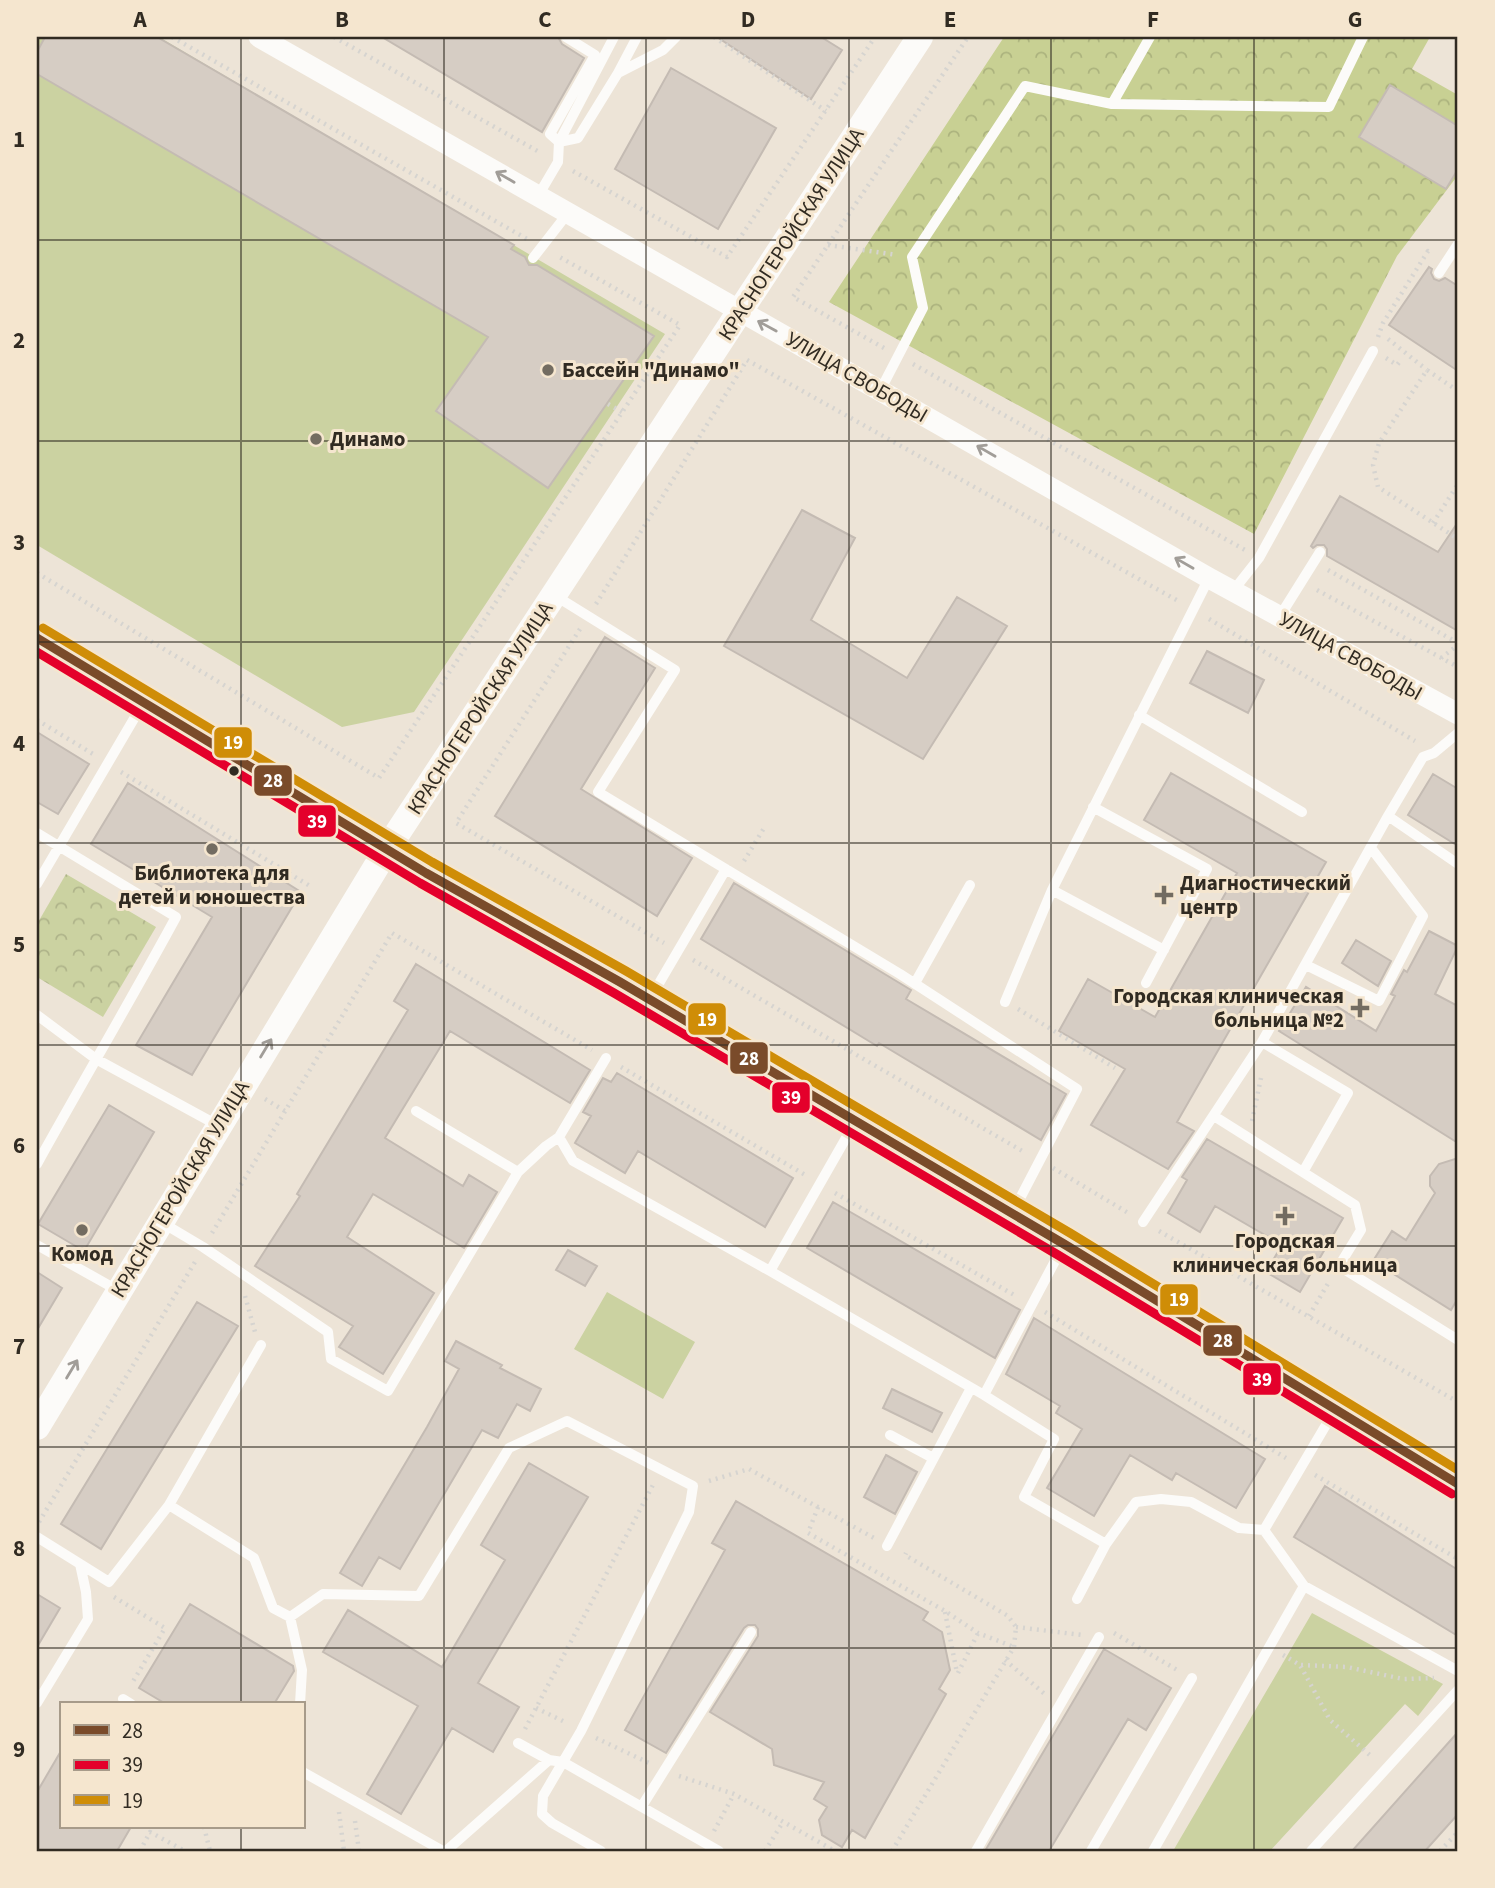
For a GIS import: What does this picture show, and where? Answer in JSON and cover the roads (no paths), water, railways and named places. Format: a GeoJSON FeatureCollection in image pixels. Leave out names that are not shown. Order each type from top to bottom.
{"type":"FeatureCollection","features":[{"type":"Feature","properties":{"kind":"main road"},"geometry":{"type":"LineString","coordinates":[[37,638],[387,849],[649,999],[1012,1213],[1458,1483]]}},
{"type":"Feature","properties":{"kind":"street","name":"УЛИЦА СВОБОДЫ"},"geometry":{"type":"LineString","coordinates":[[259,37],[1209,578],[1458,714]]}},
{"type":"Feature","properties":{"kind":"street","name":"КРАСНОГЕРОЙСКАЯ УЛИЦА"},"geometry":{"type":"LineString","coordinates":[[37,1427],[387,849],[920,37]]}},
{"type":"Feature","properties":{"kind":"lane"},"geometry":{"type":"LineString","coordinates":[[559,142],[550,134],[595,55],[566,37]]}},
{"type":"Feature","properties":{"kind":"lane"},"geometry":{"type":"LineString","coordinates":[[538,196],[558,162],[559,142],[614,37]]}},
{"type":"Feature","properties":{"kind":"lane"},"geometry":{"type":"LineString","coordinates":[[559,142],[578,138],[637,37]]}},
{"type":"Feature","properties":{"kind":"lane"},"geometry":{"type":"LineString","coordinates":[[618,73],[663,50],[677,37]]}},
{"type":"Feature","properties":{"kind":"lane"},"geometry":{"type":"LineString","coordinates":[[1112,104],[1150,37]]}},
{"type":"Feature","properties":{"kind":"lane"},"geometry":{"type":"LineString","coordinates":[[880,391],[923,308],[912,257],[1025,86],[1112,104],[1329,107],[1363,37]]}},
{"type":"Feature","properties":{"kind":"lane"},"geometry":{"type":"LineString","coordinates":[[533,258],[568,213]]}},
{"type":"Feature","properties":{"kind":"lane"},"geometry":{"type":"LineString","coordinates":[[1439,274],[1458,244]]}},
{"type":"Feature","properties":{"kind":"lane"},"geometry":{"type":"LineString","coordinates":[[1233,591],[1259,558],[1378,349]]}},
{"type":"Feature","properties":{"kind":"lane"},"geometry":{"type":"LineString","coordinates":[[1280,617],[1321,552]]}},
{"type":"Feature","properties":{"kind":"lane"},"geometry":{"type":"LineString","coordinates":[[1005,1002],[1052,890],[1209,578]]}},
{"type":"Feature","properties":{"kind":"lane"},"geometry":{"type":"LineString","coordinates":[[554,595],[675,670],[598,792],[915,984],[1077,1088],[1012,1213]]}},
{"type":"Feature","properties":{"kind":"lane"},"geometry":{"type":"LineString","coordinates":[[37,884],[144,702]]}},
{"type":"Feature","properties":{"kind":"lane"},"geometry":{"type":"LineString","coordinates":[[1139,715],[1302,812]]}},
{"type":"Feature","properties":{"kind":"lane"},"geometry":{"type":"LineString","coordinates":[[1143,1222],[1265,1044],[1370,848],[1423,757],[1458,733]]}},
{"type":"Feature","properties":{"kind":"lane"},"geometry":{"type":"LineString","coordinates":[[1093,807],[1207,869],[1146,983]]}},
{"type":"Feature","properties":{"kind":"lane"},"geometry":{"type":"LineString","coordinates":[[1388,816],[1458,864]]}},
{"type":"Feature","properties":{"kind":"lane"},"geometry":{"type":"LineString","coordinates":[[37,833],[176,917],[111,1037],[37,1164]]}},
{"type":"Feature","properties":{"kind":"lane"},"geometry":{"type":"LineString","coordinates":[[1306,965],[1379,1001],[1423,916],[1370,848]]}},
{"type":"Feature","properties":{"kind":"lane"},"geometry":{"type":"LineString","coordinates":[[649,999],[726,869]]}},
{"type":"Feature","properties":{"kind":"lane"},"geometry":{"type":"LineString","coordinates":[[915,984],[970,885]]}},
{"type":"Feature","properties":{"kind":"lane"},"geometry":{"type":"LineString","coordinates":[[1052,890],[1164,950]]}},
{"type":"Feature","properties":{"kind":"lane"},"geometry":{"type":"LineString","coordinates":[[37,1015],[96,1059],[219,1126]]}},
{"type":"Feature","properties":{"kind":"lane"},"geometry":{"type":"LineString","coordinates":[[1265,1044],[1348,1093],[1303,1172]]}},
{"type":"Feature","properties":{"kind":"lane"},"geometry":{"type":"LineString","coordinates":[[161,1222],[203,1247],[328,1332],[331,1359],[388,1391],[518,1171],[559,1137],[606,1058]]}},
{"type":"Feature","properties":{"kind":"lane"},"geometry":{"type":"LineString","coordinates":[[416,1111],[518,1171]]}},
{"type":"Feature","properties":{"kind":"lane"},"geometry":{"type":"LineString","coordinates":[[1214,1115],[1355,1205],[1361,1230],[1339,1266],[1458,1340]]}},
{"type":"Feature","properties":{"kind":"lane"},"geometry":{"type":"LineString","coordinates":[[770,1271],[855,1122]]}},
{"type":"Feature","properties":{"kind":"lane"},"geometry":{"type":"LineString","coordinates":[[559,1137],[573,1161],[770,1271],[1055,1438],[1024,1497],[1106,1544]]}},
{"type":"Feature","properties":{"kind":"lane"},"geometry":{"type":"LineString","coordinates":[[984,1395],[1064,1244]]}},
{"type":"Feature","properties":{"kind":"lane"},"geometry":{"type":"LineString","coordinates":[[37,1245],[119,1292]]}},
{"type":"Feature","properties":{"kind":"lane"},"geometry":{"type":"LineString","coordinates":[[37,1537],[109,1582],[169,1505],[261,1345]]}},
{"type":"Feature","properties":{"kind":"lane"},"geometry":{"type":"LineString","coordinates":[[887,1546],[971,1388]]}},
{"type":"Feature","properties":{"kind":"lane"},"geometry":{"type":"LineString","coordinates":[[1264,1530],[1335,1410]]}},
{"type":"Feature","properties":{"kind":"lane"},"geometry":{"type":"LineString","coordinates":[[290,1617],[323,1594],[419,1595],[509,1448],[567,1421],[693,1486],[690,1512],[581,1731],[543,1796],[542,1814],[552,1823],[601,1851]]}},
{"type":"Feature","properties":{"kind":"lane"},"geometry":{"type":"LineString","coordinates":[[890,1435],[933,1458]]}},
{"type":"Feature","properties":{"kind":"lane"},"geometry":{"type":"LineString","coordinates":[[1077,1599],[1106,1544],[1136,1502],[1161,1499],[1191,1502],[1240,1528],[1264,1530],[1304,1586],[1458,1671]]}},
{"type":"Feature","properties":{"kind":"lane"},"geometry":{"type":"LineString","coordinates":[[169,1505],[254,1558],[274,1608],[290,1617],[302,1670],[300,1702]]}},
{"type":"Feature","properties":{"kind":"lane"},"geometry":{"type":"LineString","coordinates":[[37,1703],[88,1619],[80,1564]]}},
{"type":"Feature","properties":{"kind":"lane"},"geometry":{"type":"LineString","coordinates":[[1153,1851],[1304,1586]]}},
{"type":"Feature","properties":{"kind":"lane"},"geometry":{"type":"LineString","coordinates":[[642,1806],[751,1632]]}},
{"type":"Feature","properties":{"kind":"lane"},"geometry":{"type":"LineString","coordinates":[[976,1851],[1099,1637]]}},
{"type":"Feature","properties":{"kind":"lane"},"geometry":{"type":"LineString","coordinates":[[1091,1851],[1192,1678]]}},
{"type":"Feature","properties":{"kind":"lane"},"geometry":{"type":"LineString","coordinates":[[1311,1851],[1458,1689]]}},
{"type":"Feature","properties":{"kind":"lane"},"geometry":{"type":"LineString","coordinates":[[518,1743],[549,1760],[563,1762],[719,1851]]}},
{"type":"Feature","properties":{"kind":"lane"},"geometry":{"type":"LineString","coordinates":[[304,1774],[444,1851],[549,1760]]}},
{"type":"Feature","properties":{"kind":"place","name":"Бассейн \"Динамо\""},"geometry":{"type":"Point","coordinates":[548,370]}},
{"type":"Feature","properties":{"kind":"place","name":"Динамо"},"geometry":{"type":"Point","coordinates":[316,439]}},
{"type":"Feature","properties":{"kind":"place","name":"Библиотека для детей и юношества"},"geometry":{"type":"Point","coordinates":[212,849]}},
{"type":"Feature","properties":{"kind":"place","name":"Диагностический центр"},"geometry":{"type":"Point","coordinates":[1164,895]}},
{"type":"Feature","properties":{"kind":"place","name":"Городская клиническая больница №2"},"geometry":{"type":"Point","coordinates":[1360,1008]}},
{"type":"Feature","properties":{"kind":"place","name":"Городская клиническая больница"},"geometry":{"type":"Point","coordinates":[1285,1216]}},
{"type":"Feature","properties":{"kind":"place","name":"Комод"},"geometry":{"type":"Point","coordinates":[82,1230]}}]}
